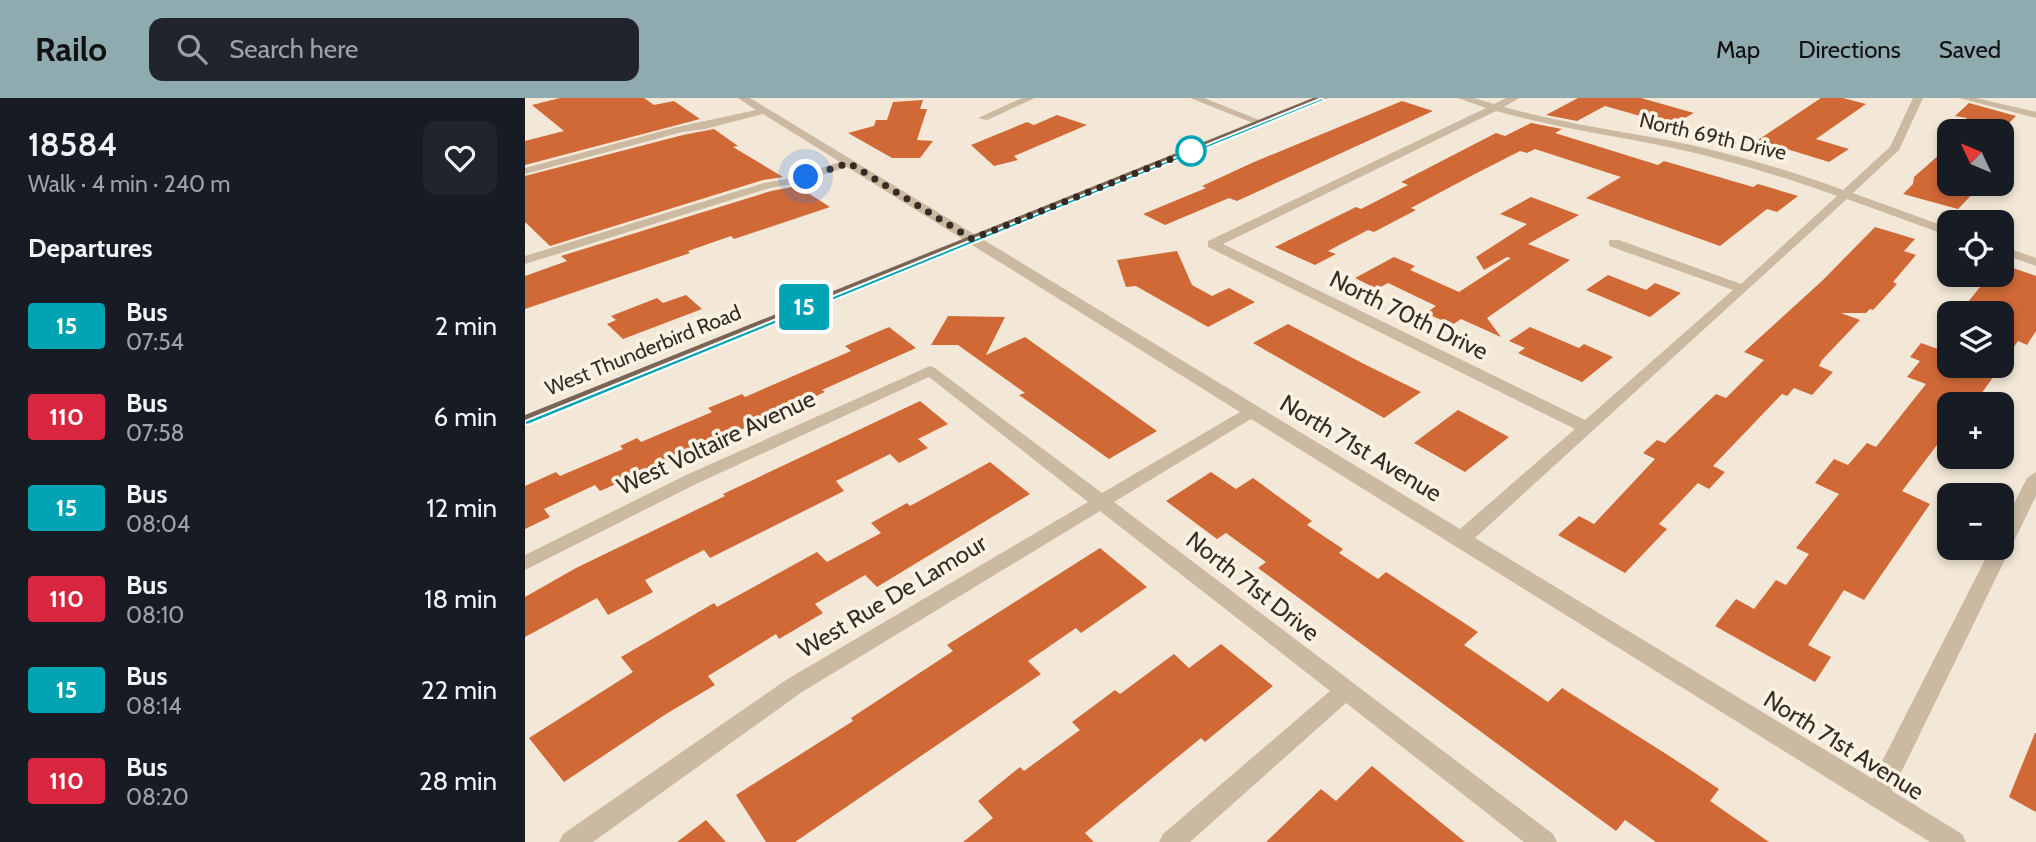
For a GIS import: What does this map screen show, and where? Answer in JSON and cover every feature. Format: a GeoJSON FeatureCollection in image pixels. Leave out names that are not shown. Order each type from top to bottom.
{"type":"FeatureCollection","features":[{"type":"Feature","properties":{"kind":"main road","name":"West Thunderbird Road"},"geometry":{"type":"LineString","coordinates":[[525,421],[1322,98]]}},
{"type":"Feature","properties":{"kind":"street","name":"North 71st Avenue"},"geometry":{"type":"LineString","coordinates":[[743,98],[1952,842]]}},
{"type":"Feature","properties":{"kind":"street"},"geometry":{"type":"LineString","coordinates":[[983,118],[1030,98]]}},
{"type":"Feature","properties":{"kind":"street"},"geometry":{"type":"LineString","coordinates":[[1195,98],[1262,123]]}},
{"type":"Feature","properties":{"kind":"street","name":"North 69th Drive"},"geometry":{"type":"LineString","coordinates":[[1463,98],[1501,101],[1550,123],[1679,142],[1937,218]]}},
{"type":"Feature","properties":{"kind":"street"},"geometry":{"type":"LineString","coordinates":[[1460,540],[1743,289],[1895,148],[1918,98]]}},
{"type":"Feature","properties":{"kind":"street"},"geometry":{"type":"LineString","coordinates":[[1964,98],[2036,115]]}},
{"type":"Feature","properties":{"kind":"street","name":"North 70th Drive"},"geometry":{"type":"LineString","coordinates":[[1501,101],[1213,244],[1585,427]]}},
{"type":"Feature","properties":{"kind":"street"},"geometry":{"type":"LineString","coordinates":[[525,171],[760,108]]}},
{"type":"Feature","properties":{"kind":"street"},"geometry":{"type":"LineString","coordinates":[[525,260],[844,160]]}},
{"type":"Feature","properties":{"kind":"street","name":"North 69th Drive"},"geometry":{"type":"LineString","coordinates":[[1850,191],[1937,227]]}},
{"type":"Feature","properties":{"kind":"street"},"geometry":{"type":"LineString","coordinates":[[1614,243],[1743,289]]}},
{"type":"Feature","properties":{"kind":"street"},"geometry":{"type":"LineString","coordinates":[[2014,244],[2036,251]]}},
{"type":"Feature","properties":{"kind":"street"},"geometry":{"type":"LineString","coordinates":[[2014,254],[2036,262]]}},
{"type":"Feature","properties":{"kind":"street","name":"North 71st Drive"},"geometry":{"type":"LineString","coordinates":[[930,371],[1544,842]]}},
{"type":"Feature","properties":{"kind":"street","name":"West Voltaire Avenue"},"geometry":{"type":"LineString","coordinates":[[525,563],[690,480],[930,371]]}},
{"type":"Feature","properties":{"kind":"street","name":"West Rue De Lamour"},"geometry":{"type":"LineString","coordinates":[[572,842],[794,686],[1251,412]]}},
{"type":"Feature","properties":{"kind":"street"},"geometry":{"type":"LineString","coordinates":[[2014,523],[2036,478]]}},
{"type":"Feature","properties":{"kind":"street"},"geometry":{"type":"LineString","coordinates":[[1877,796],[1995,560]]}},
{"type":"Feature","properties":{"kind":"street"},"geometry":{"type":"LineString","coordinates":[[1173,842],[1346,691]]}},
{"type":"Feature","properties":{"kind":"building"},"geometry":{"type":"Polygon","coordinates":[[[560,98],[644,98],[654,105],[674,101],[700,119],[525,165],[525,141],[564,131],[532,105],[560,98]]]}},
{"type":"Feature","properties":{"kind":"building"},"geometry":{"type":"Polygon","coordinates":[[[1578,98],[1641,98],[1694,113],[1672,125],[1605,106],[1577,121],[1546,115],[1578,98]]]}},
{"type":"Feature","properties":{"kind":"building"},"geometry":{"type":"Polygon","coordinates":[[[1821,98],[1843,98],[1866,104],[1816,139],[1849,149],[1829,162],[1758,140],[1821,98]]]}},
{"type":"Feature","properties":{"kind":"building"},"geometry":{"type":"Polygon","coordinates":[[[923,100],[920,109],[927,109],[917,140],[933,141],[920,158],[892,158],[848,133],[874,126],[876,120],[887,120],[893,102],[923,100]]]}},
{"type":"Feature","properties":{"kind":"building"},"geometry":{"type":"Polygon","coordinates":[[[1402,101],[1433,111],[1237,201],[1229,198],[1165,225],[1143,214],[1206,188],[1202,186],[1254,162],[1402,101]]]}},
{"type":"Feature","properties":{"kind":"building"},"geometry":{"type":"Polygon","coordinates":[[[1969,103],[2016,116],[2013,119],[1966,119],[1955,116],[1969,103]]]}},
{"type":"Feature","properties":{"kind":"building"},"geometry":{"type":"Polygon","coordinates":[[[1057,115],[1087,125],[1014,156],[1018,160],[994,166],[971,145],[1027,122],[1034,125],[1057,115]]]}},
{"type":"Feature","properties":{"kind":"building"},"geometry":{"type":"Polygon","coordinates":[[[1531,123],[1562,129],[1555,133],[1658,165],[1664,161],[1753,187],[1758,184],[1798,196],[1777,212],[1767,209],[1720,246],[1586,198],[1621,177],[1535,149],[1527,153],[1520,151],[1411,208],[1416,210],[1374,232],[1368,230],[1328,251],[1336,254],[1315,265],[1275,247],[1408,185],[1401,182],[1496,133],[1505,136],[1531,123]]]}},
{"type":"Feature","properties":{"kind":"building"},"geometry":{"type":"Polygon","coordinates":[[[714,129],[738,146],[733,147],[783,177],[763,180],[550,246],[525,222],[525,176],[714,129]]]}},
{"type":"Feature","properties":{"kind":"building"},"geometry":{"type":"Polygon","coordinates":[[[1937,157],[1937,196],[1970,196],[1958,209],[1903,194],[1913,184],[1914,177],[1937,157]]]}},
{"type":"Feature","properties":{"kind":"building"},"geometry":{"type":"Polygon","coordinates":[[[797,186],[830,207],[734,239],[731,236],[688,251],[690,253],[525,309],[525,276],[567,261],[561,256],[771,191],[797,186]]]}},
{"type":"Feature","properties":{"kind":"building"},"geometry":{"type":"Polygon","coordinates":[[[1531,197],[1579,215],[1528,244],[1570,260],[1487,318],[1501,337],[1461,319],[1452,325],[1426,313],[1436,306],[1388,283],[1377,289],[1355,278],[1394,257],[1415,266],[1410,270],[1459,292],[1511,258],[1507,257],[1484,270],[1476,257],[1527,224],[1500,214],[1531,197]]]}},
{"type":"Feature","properties":{"kind":"building"},"geometry":{"type":"Polygon","coordinates":[[[1875,227],[1915,239],[1904,251],[1916,255],[1893,282],[1897,284],[1873,310],[1870,309],[1866,313],[1841,313],[1860,320],[1822,360],[1819,366],[1833,372],[1812,395],[1794,388],[1787,396],[1782,394],[1713,466],[1725,472],[1709,489],[1698,483],[1659,524],[1667,529],[1625,573],[1558,535],[1579,516],[1594,524],[1655,459],[1643,453],[1657,440],[1665,443],[1716,394],[1726,398],[1764,360],[1744,352],[1823,280],[1875,227]]]}},
{"type":"Feature","properties":{"kind":"building"},"geometry":{"type":"Polygon","coordinates":[[[1177,251],[1192,285],[1212,296],[1229,288],[1255,302],[1208,327],[1136,286],[1126,287],[1117,260],[1177,251]]]}},
{"type":"Feature","properties":{"kind":"building"},"geometry":{"type":"Polygon","coordinates":[[[2014,268],[2036,276],[2036,331],[2027,345],[2018,341],[2014,347],[2014,301],[1969,301],[1980,287],[2014,287],[2014,268]]]}},
{"type":"Feature","properties":{"kind":"building"},"geometry":{"type":"Polygon","coordinates":[[[1608,275],[1646,290],[1655,283],[1681,293],[1650,317],[1586,290],[1608,275]]]}},
{"type":"Feature","properties":{"kind":"building"},"geometry":{"type":"Polygon","coordinates":[[[686,295],[702,309],[623,339],[607,324],[616,320],[611,316],[657,298],[663,303],[686,295]]]}},
{"type":"Feature","properties":{"kind":"building"},"geometry":{"type":"Polygon","coordinates":[[[948,316],[1005,317],[986,355],[1025,337],[1157,431],[1109,459],[1019,395],[1025,393],[958,345],[931,345],[948,316]]]}},
{"type":"Feature","properties":{"kind":"building"},"geometry":{"type":"Polygon","coordinates":[[[1288,324],[1421,392],[1384,418],[1253,343],[1288,324]]]}},
{"type":"Feature","properties":{"kind":"building"},"geometry":{"type":"Polygon","coordinates":[[[889,327],[916,348],[822,390],[825,392],[788,409],[600,491],[595,485],[544,509],[550,517],[525,529],[525,486],[556,472],[560,476],[623,449],[620,446],[637,438],[641,442],[712,412],[708,408],[742,394],[745,397],[851,351],[845,346],[889,327]]]}},
{"type":"Feature","properties":{"kind":"building"},"geometry":{"type":"Polygon","coordinates":[[[1530,327],[1579,348],[1584,344],[1613,357],[1582,382],[1518,353],[1525,348],[1509,341],[1530,327]]]}},
{"type":"Feature","properties":{"kind":"building"},"geometry":{"type":"Polygon","coordinates":[[[1921,343],[1937,349],[1937,378],[1992,378],[1983,392],[1937,392],[1937,445],[1902,491],[1930,504],[1864,600],[1844,590],[1808,645],[1831,657],[1815,682],[1715,626],[1736,599],[1754,609],[1776,580],[1786,585],[1809,554],[1796,548],[1839,494],[1815,483],[1834,459],[1848,465],[1867,443],[1876,447],[1926,384],[1907,377],[1920,361],[1910,357],[1921,343]]]}},
{"type":"Feature","properties":{"kind":"building"},"geometry":{"type":"Polygon","coordinates":[[[920,401],[948,424],[918,439],[928,448],[899,463],[890,454],[836,481],[844,491],[710,558],[704,550],[645,580],[653,592],[608,615],[597,598],[525,637],[525,597],[576,568],[725,496],[723,494],[920,401]]]}},
{"type":"Feature","properties":{"kind":"building"},"geometry":{"type":"Polygon","coordinates":[[[1458,410],[1509,437],[1465,472],[1414,443],[1458,410]]]}},
{"type":"Feature","properties":{"kind":"building"},"geometry":{"type":"Polygon","coordinates":[[[990,462],[1030,494],[877,587],[865,575],[815,604],[823,613],[779,639],[776,634],[708,676],[715,685],[564,782],[529,738],[633,672],[621,657],[714,603],[717,607],[817,552],[827,562],[881,533],[871,523],[907,503],[910,506],[990,462]]]}},
{"type":"Feature","properties":{"kind":"building"},"geometry":{"type":"Polygon","coordinates":[[[1211,472],[1236,489],[1253,478],[1312,521],[1307,525],[1343,549],[1339,553],[1378,579],[1386,572],[1478,632],[1464,645],[1548,702],[1562,688],[1674,759],[1719,789],[1710,801],[1769,842],[1656,842],[1625,820],[1616,831],[1258,568],[1266,562],[1226,533],[1217,539],[1166,501],[1211,472]]]}},
{"type":"Feature","properties":{"kind":"building"},"geometry":{"type":"Polygon","coordinates":[[[1100,548],[1147,587],[1081,633],[1076,628],[1028,661],[1041,674],[795,842],[766,842],[736,795],[853,721],[851,718],[953,651],[947,645],[1100,548]]]}},
{"type":"Feature","properties":{"kind":"building"},"geometry":{"type":"Polygon","coordinates":[[[1221,644],[1273,686],[1205,742],[1201,738],[1085,833],[1094,842],[963,842],[993,818],[978,801],[1020,767],[1024,771],[1080,730],[1072,722],[1115,690],[1120,694],[1174,654],[1189,668],[1221,644]]]}},
{"type":"Feature","properties":{"kind":"building"},"geometry":{"type":"Polygon","coordinates":[[[2036,733],[2036,812],[2009,797],[2036,733]]]}},
{"type":"Feature","properties":{"kind":"building"},"geometry":{"type":"Polygon","coordinates":[[[1372,766],[1465,842],[1266,842],[1321,789],[1336,801],[1372,766]]]}},
{"type":"Feature","properties":{"kind":"building"},"geometry":{"type":"Polygon","coordinates":[[[706,820],[726,842],[677,842],[706,820]]]}},
{"type":"Feature","properties":{"kind":"bus line","name":"15"},"geometry":{"type":"LineString","coordinates":[[525,421],[1322,98]]}},
{"type":"Feature","properties":{"kind":"route"},"geometry":{"type":"LineString","coordinates":[[806,177],[849,163],[972,239],[1191,151]]}}]}
